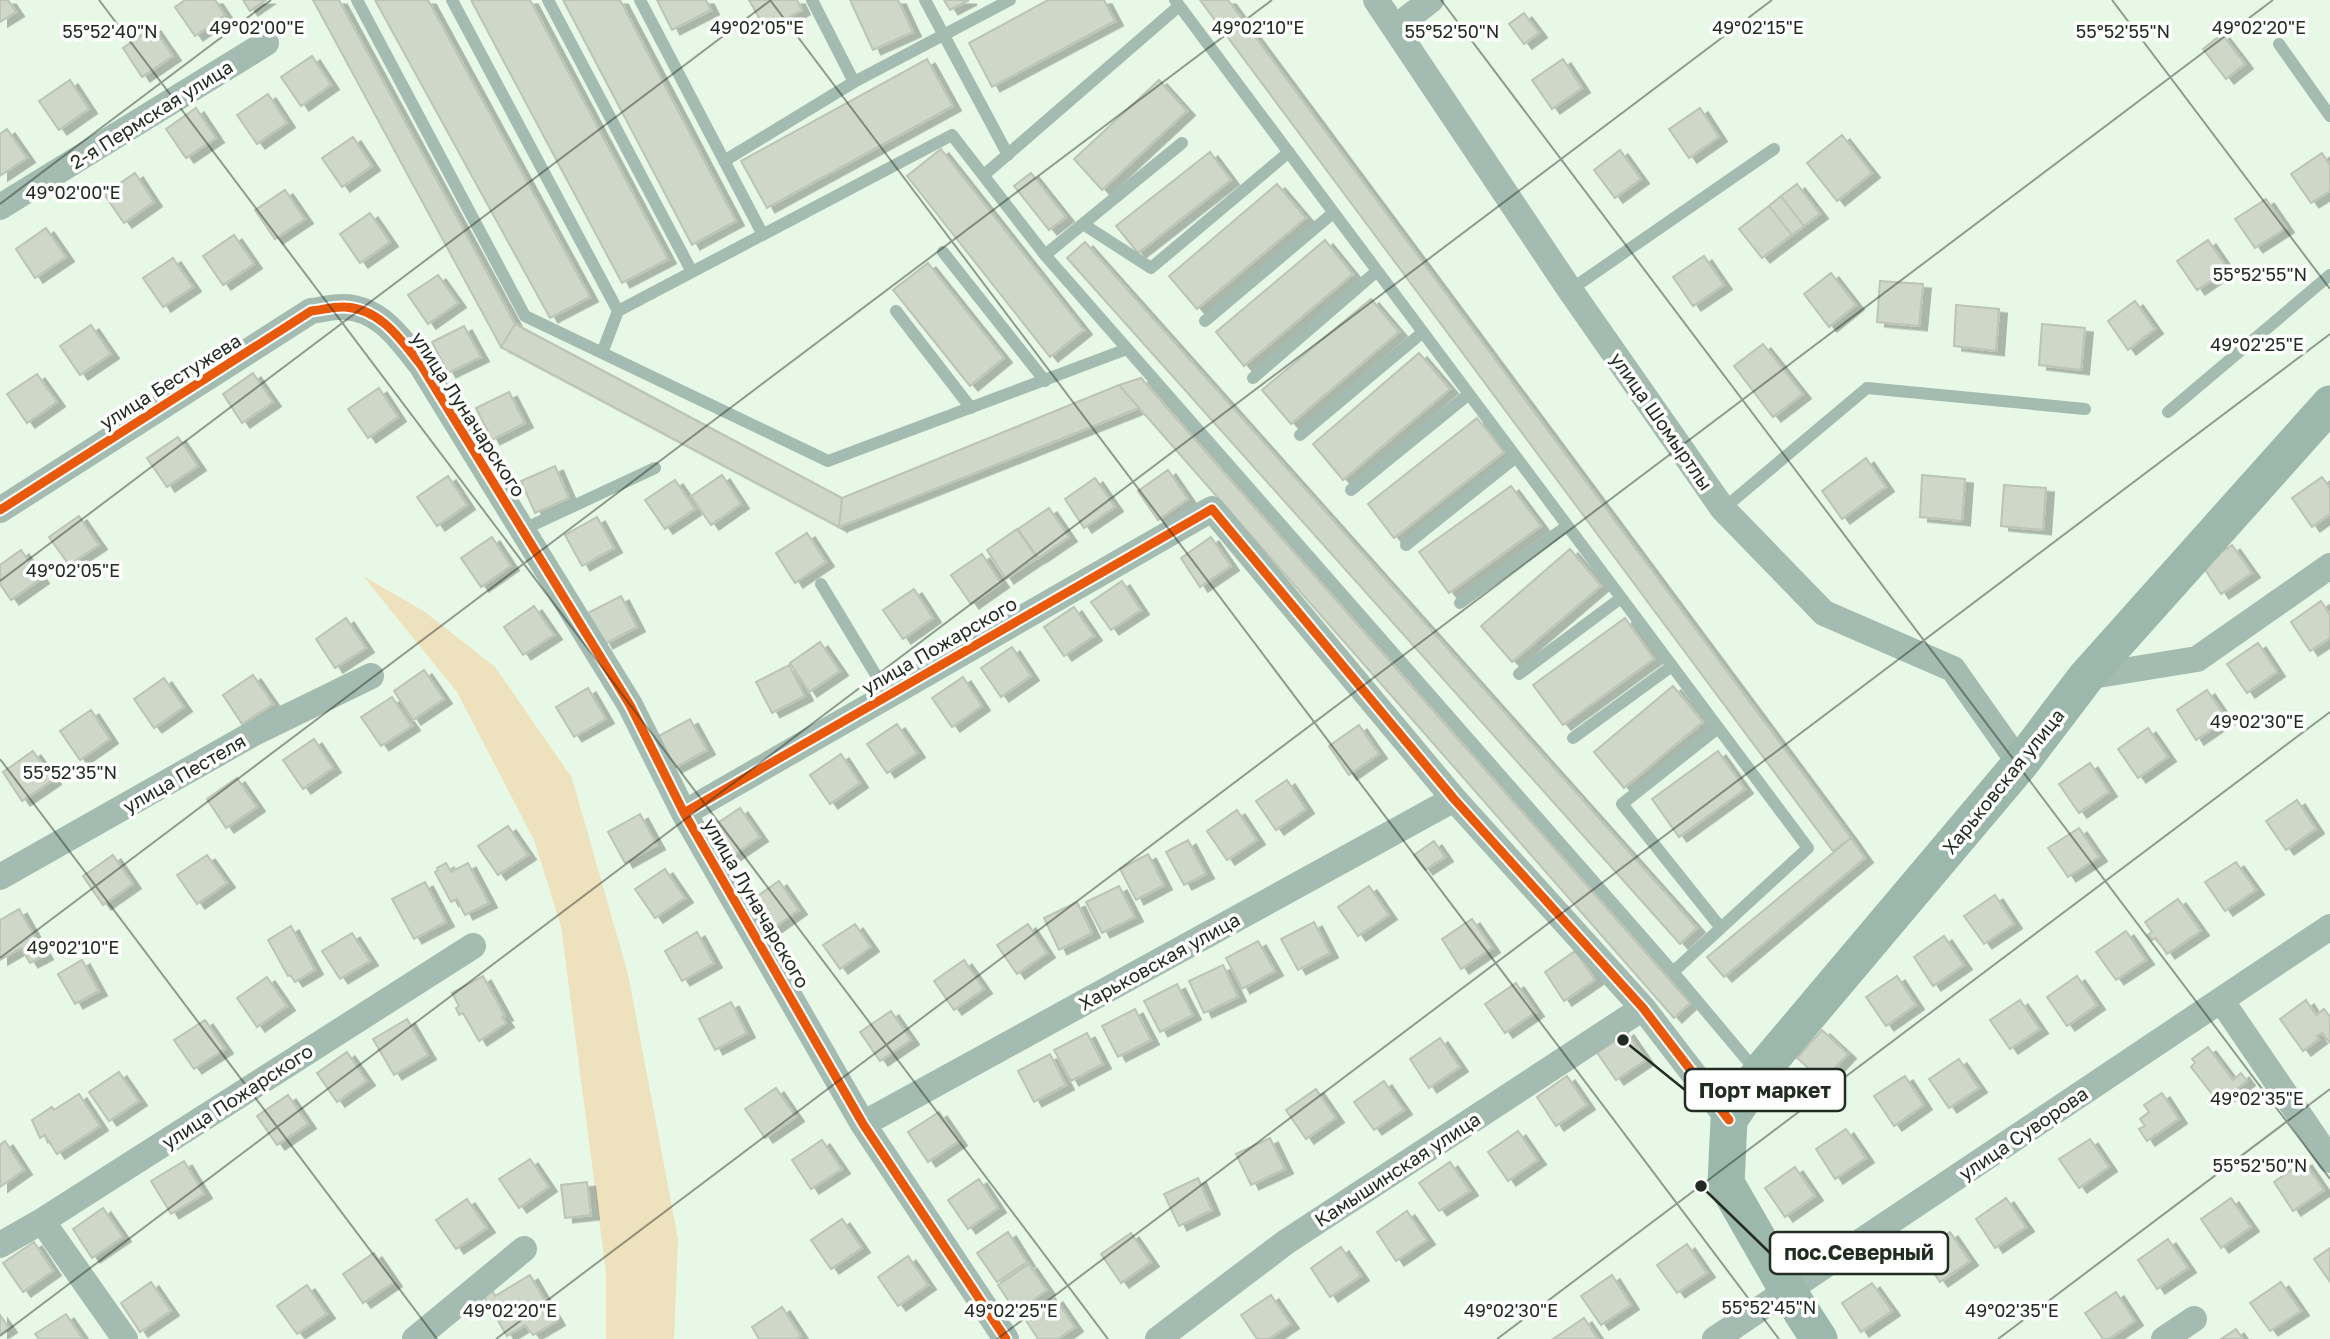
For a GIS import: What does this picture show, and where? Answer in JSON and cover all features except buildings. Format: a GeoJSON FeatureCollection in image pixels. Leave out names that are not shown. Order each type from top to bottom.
{"type":"FeatureCollection","features":[{"type":"Feature","properties":{"kind":"street","name":"улица Шомыртлы"},"geometry":{"type":"LineString","coordinates":[[1376,0],[1570,290],[1723,509],[1825,613],[1953,669],[2020,764]]}},
{"type":"Feature","properties":{"kind":"street"},"geometry":{"type":"LineString","coordinates":[[1395,28],[1431,0]]}},
{"type":"Feature","properties":{"kind":"street","name":"2-я Пермская улица"},"geometry":{"type":"LineString","coordinates":[[0,208],[266,43]]}},
{"type":"Feature","properties":{"kind":"street","name":"улица Бестужева"},"geometry":{"type":"LineString","coordinates":[[0,510],[312,311],[344,306],[365,312]]}},
{"type":"Feature","properties":{"kind":"street","name":"улица Луначарского"},"geometry":{"type":"LineString","coordinates":[[365,312],[391,327],[421,365],[630,705],[684,813],[863,1124],[1006,1339]]}},
{"type":"Feature","properties":{"kind":"street","name":"Харьковская улица"},"geometry":{"type":"LineString","coordinates":[[1729,1120],[1760,1074],[2020,764],[2086,677],[2330,404]]}},
{"type":"Feature","properties":{"kind":"street","name":"улица Пожарского"},"geometry":{"type":"LineString","coordinates":[[684,813],[1212,509],[1454,799]]}},
{"type":"Feature","properties":{"kind":"street"},"geometry":{"type":"LineString","coordinates":[[2086,677],[2197,659],[2330,566]]}},
{"type":"Feature","properties":{"kind":"street","name":"улица Пестеля"},"geometry":{"type":"LineString","coordinates":[[0,877],[254,733],[371,676]]}},
{"type":"Feature","properties":{"kind":"street"},"geometry":{"type":"LineString","coordinates":[[1454,799],[1643,1008],[1729,1120],[1726,1183],[1819,1339]]}},
{"type":"Feature","properties":{"kind":"street","name":"Харьковская улица"},"geometry":{"type":"LineString","coordinates":[[863,1124],[1454,799]]}},
{"type":"Feature","properties":{"kind":"street","name":"улица Суворова"},"geometry":{"type":"LineString","coordinates":[[1715,1339],[2330,927]]}},
{"type":"Feature","properties":{"kind":"street","name":"улица Пожарского"},"geometry":{"type":"LineString","coordinates":[[0,1245],[42,1221],[473,946]]}},
{"type":"Feature","properties":{"kind":"street"},"geometry":{"type":"LineString","coordinates":[[2221,1000],[2330,1160]]}},
{"type":"Feature","properties":{"kind":"street","name":"Камышинская улица"},"geometry":{"type":"LineString","coordinates":[[1158,1339],[1286,1242],[1643,1008]]}},
{"type":"Feature","properties":{"kind":"street"},"geometry":{"type":"LineString","coordinates":[[42,1221],[125,1339]]}},
{"type":"Feature","properties":{"kind":"street"},"geometry":{"type":"LineString","coordinates":[[415,1339],[524,1250]]}},
{"type":"Feature","properties":{"kind":"street"},"geometry":{"type":"LineString","coordinates":[[2164,1339],[2194,1319]]}},
{"type":"Feature","properties":{"kind":"lane"},"geometry":{"type":"LineString","coordinates":[[357,0],[525,316],[828,461],[1127,349]]}},
{"type":"Feature","properties":{"kind":"lane"},"geometry":{"type":"LineString","coordinates":[[452,0],[618,311]]}},
{"type":"Feature","properties":{"kind":"lane"},"geometry":{"type":"LineString","coordinates":[[548,0],[692,272]]}},
{"type":"Feature","properties":{"kind":"lane"},"geometry":{"type":"LineString","coordinates":[[640,0],[763,235]]}},
{"type":"Feature","properties":{"kind":"lane"},"geometry":{"type":"LineString","coordinates":[[812,0],[854,82]]}},
{"type":"Feature","properties":{"kind":"lane"},"geometry":{"type":"LineString","coordinates":[[925,0],[1007,155]]}},
{"type":"Feature","properties":{"kind":"lane"},"geometry":{"type":"LineString","coordinates":[[724,161],[854,82],[1010,0]]}},
{"type":"Feature","properties":{"kind":"lane"},"geometry":{"type":"LineString","coordinates":[[984,176],[1177,3],[1808,848],[1673,972]]}},
{"type":"Feature","properties":{"kind":"lane"},"geometry":{"type":"LineString","coordinates":[[2279,44],[2330,117]]}},
{"type":"Feature","properties":{"kind":"lane"},"geometry":{"type":"LineString","coordinates":[[602,353],[618,311],[953,135],[1045,255],[1760,1074]]}},
{"type":"Feature","properties":{"kind":"lane"},"geometry":{"type":"LineString","coordinates":[[1045,255],[1182,143]]}},
{"type":"Feature","properties":{"kind":"lane"},"geometry":{"type":"LineString","coordinates":[[1570,290],[1774,149]]}},
{"type":"Feature","properties":{"kind":"lane"},"geometry":{"type":"LineString","coordinates":[[1083,224],[1151,268],[1289,152]]}},
{"type":"Feature","properties":{"kind":"lane"},"geometry":{"type":"LineString","coordinates":[[1205,321],[1334,213]]}},
{"type":"Feature","properties":{"kind":"lane"},"geometry":{"type":"LineString","coordinates":[[943,252],[1045,380]]}},
{"type":"Feature","properties":{"kind":"lane"},"geometry":{"type":"LineString","coordinates":[[1253,378],[1377,271]]}},
{"type":"Feature","properties":{"kind":"lane"},"geometry":{"type":"LineString","coordinates":[[2168,412],[2330,275]]}},
{"type":"Feature","properties":{"kind":"lane"},"geometry":{"type":"LineString","coordinates":[[896,311],[971,408]]}},
{"type":"Feature","properties":{"kind":"lane"},"geometry":{"type":"LineString","coordinates":[[1300,435],[1423,332]]}},
{"type":"Feature","properties":{"kind":"lane"},"geometry":{"type":"LineString","coordinates":[[1723,509],[1867,388],[2085,409]]}},
{"type":"Feature","properties":{"kind":"lane"},"geometry":{"type":"LineString","coordinates":[[1350,490],[1469,394]]}},
{"type":"Feature","properties":{"kind":"lane"},"geometry":{"type":"LineString","coordinates":[[1406,545],[1516,457]]}},
{"type":"Feature","properties":{"kind":"lane"},"geometry":{"type":"LineString","coordinates":[[522,530],[655,468]]}},
{"type":"Feature","properties":{"kind":"lane"},"geometry":{"type":"LineString","coordinates":[[1460,603],[1567,526]]}},
{"type":"Feature","properties":{"kind":"lane"},"geometry":{"type":"LineString","coordinates":[[821,584],[888,695]]}},
{"type":"Feature","properties":{"kind":"lane"},"geometry":{"type":"LineString","coordinates":[[1520,674],[1621,598]]}},
{"type":"Feature","properties":{"kind":"lane"},"geometry":{"type":"LineString","coordinates":[[1573,738],[1672,666]]}},
{"type":"Feature","properties":{"kind":"lane"},"geometry":{"type":"LineString","coordinates":[[1718,728],[1622,804],[1721,928]]}},
{"type":"Feature","properties":{"kind":"shaded area"},"geometry":{"type":"Polygon","coordinates":[[[363,576],[425,612],[495,667],[572,778],[628,974],[678,1239],[674,1339],[606,1339],[606,1272],[561,926],[534,840],[457,692],[363,576]]]}},
{"type":"Feature","properties":{"kind":"cycle path"},"geometry":{"type":"LineString","coordinates":[[0,510],[311,311],[341,307],[358,309],[389,327],[421,365],[630,705],[684,813],[863,1124],[1006,1339]]}},
{"type":"Feature","properties":{"kind":"cycle path"},"geometry":{"type":"LineString","coordinates":[[684,813],[1212,509],[1454,799],[1643,1008],[1729,1120]]}},
{"type":"Feature","properties":{"kind":"place","name":"Порт маркет"},"geometry":{"type":"Point","coordinates":[1623,1040]}},
{"type":"Feature","properties":{"kind":"place","name":"пос.Северный"},"geometry":{"type":"Point","coordinates":[1701,1186]}}]}
